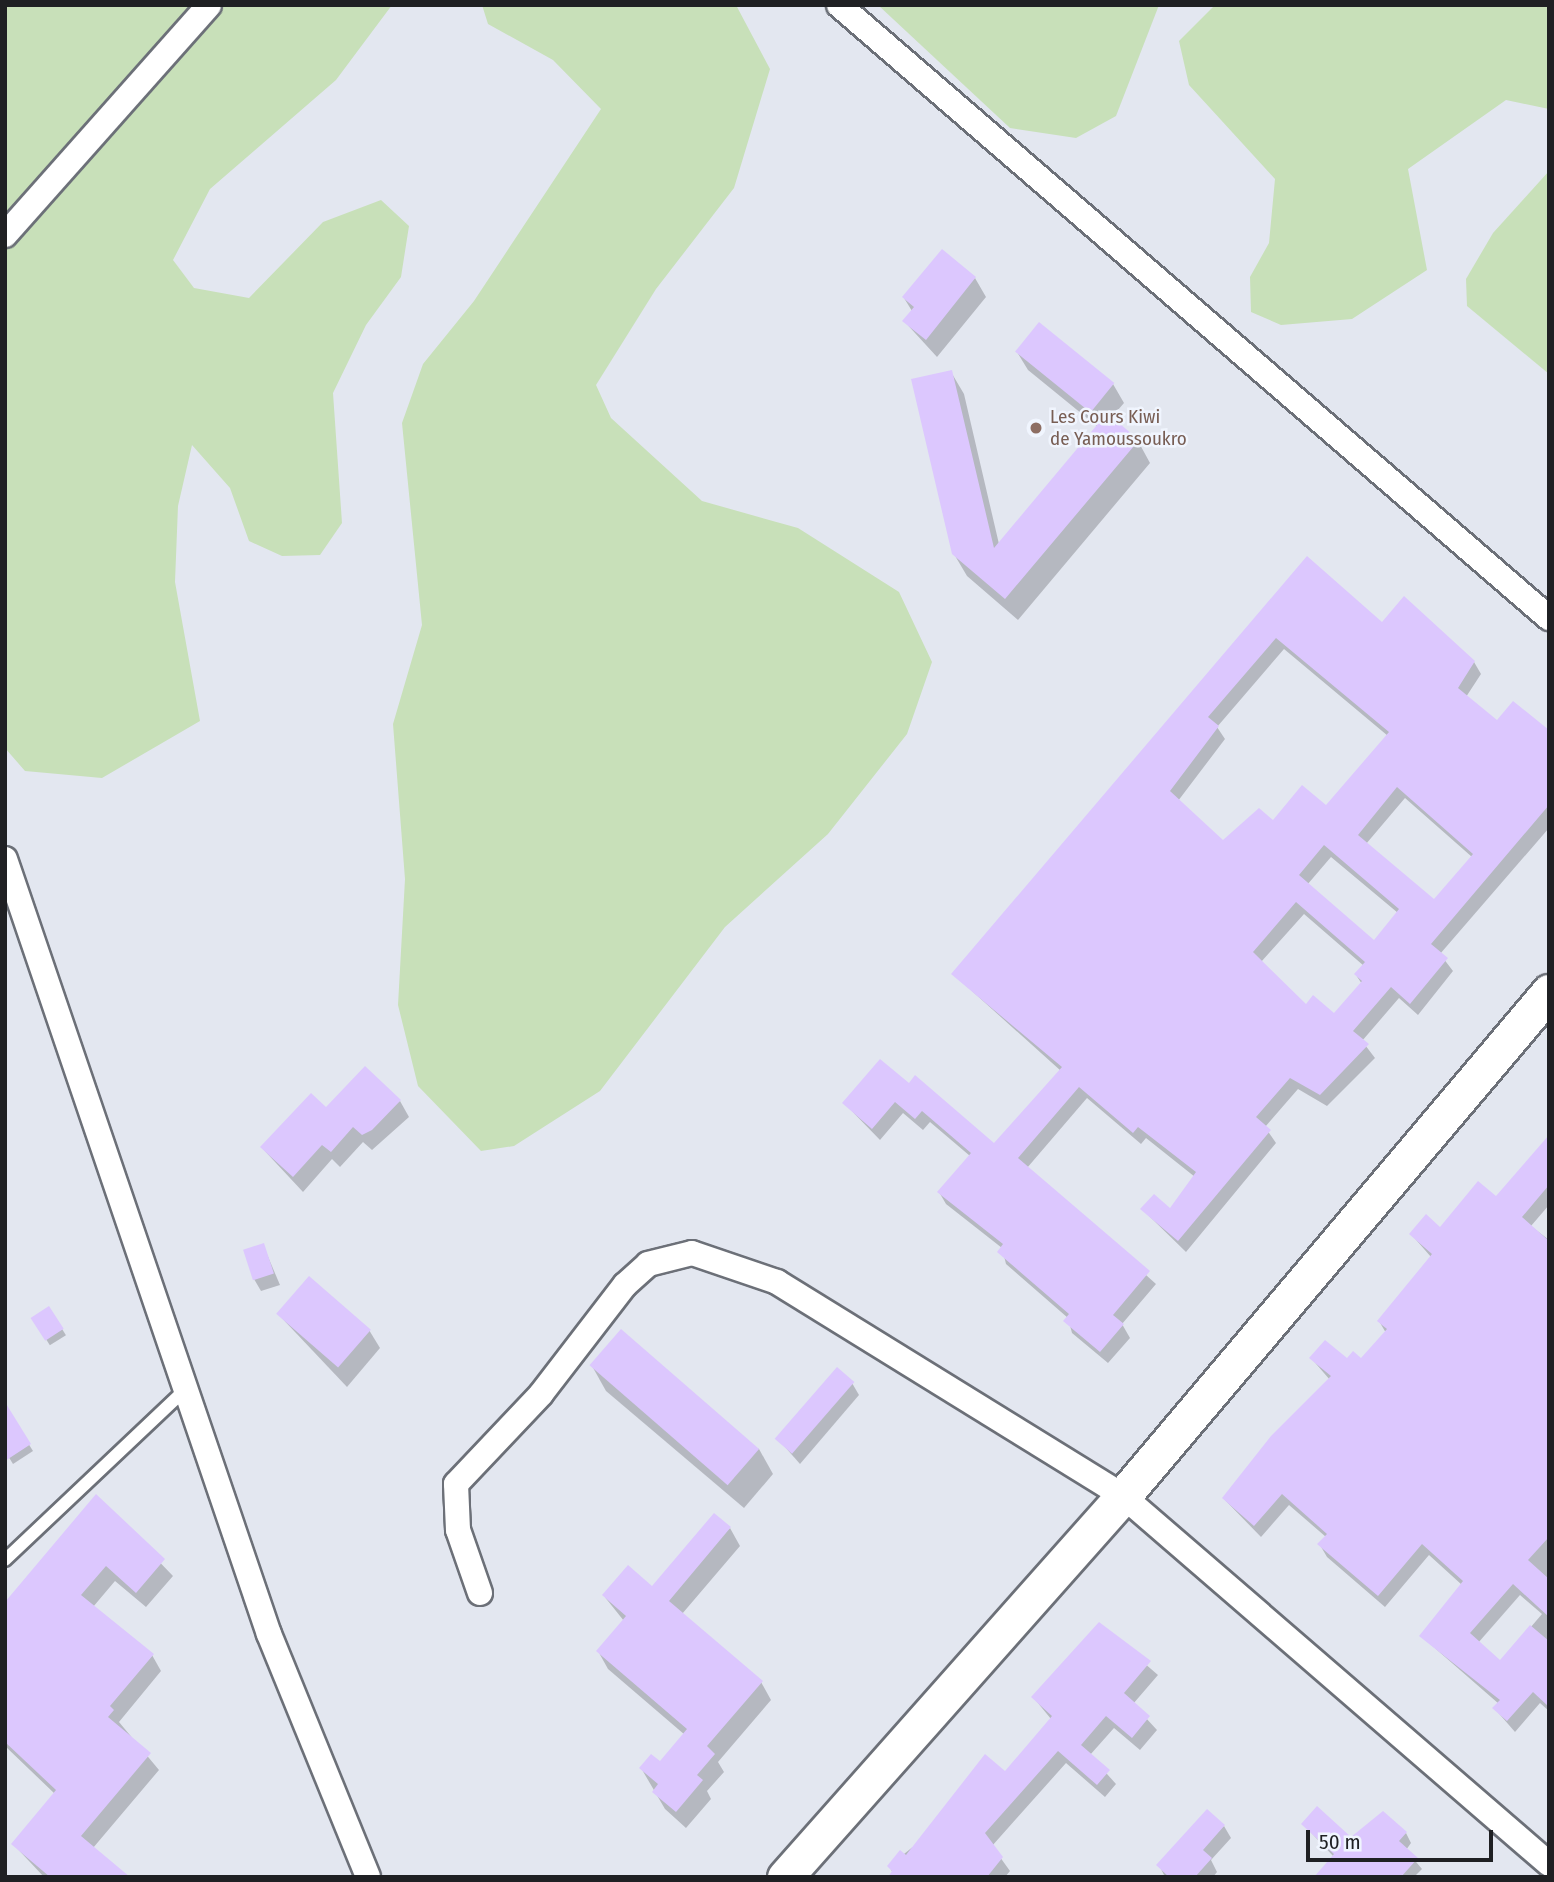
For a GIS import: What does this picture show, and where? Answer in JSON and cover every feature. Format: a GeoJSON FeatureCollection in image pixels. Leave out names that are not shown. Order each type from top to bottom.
{"type":"FeatureCollection","features":[{"type":"Feature","properties":{"kind":"street"},"geometry":{"type":"LineString","coordinates":[[5,235],[209,5]]}},
{"type":"Feature","properties":{"kind":"street"},"geometry":{"type":"LineString","coordinates":[[839,5],[1549,618]]}},
{"type":"Feature","properties":{"kind":"street"},"geometry":{"type":"LineString","coordinates":[[5,859],[11,892],[269,1634],[368,1877]]}},
{"type":"Feature","properties":{"kind":"street"},"geometry":{"type":"LineString","coordinates":[[785,1877],[1123,1496],[1549,992]]}},
{"type":"Feature","properties":{"kind":"street"},"geometry":{"type":"LineString","coordinates":[[480,1593],[458,1530],[456,1483],[541,1394],[625,1285],[648,1264],[692,1254],[778,1282],[1123,1496],[1543,1863]]}},
{"type":"Feature","properties":{"kind":"lane"},"geometry":{"type":"LineString","coordinates":[[5,1560],[185,1390]]}},
{"type":"Feature","properties":{"kind":"green space"},"geometry":{"type":"Polygon","coordinates":[[[5,5],[392,5],[336,80],[210,189],[173,260],[194,288],[249,298],[323,222],[381,200],[409,226],[401,277],[366,325],[333,393],[342,523],[320,555],[282,556],[249,541],[230,488],[192,445],[178,506],[175,582],[200,721],[102,778],[25,771],[5,748],[5,5]]]}},
{"type":"Feature","properties":{"kind":"green space"},"geometry":{"type":"Polygon","coordinates":[[[482,5],[736,5],[770,69],[734,188],[656,289],[596,385],[611,418],[702,501],[798,528],[899,592],[932,662],[907,734],[828,834],[725,927],[600,1091],[514,1146],[481,1151],[418,1086],[398,1005],[405,879],[393,724],[422,625],[402,423],[423,364],[474,301],[601,109],[553,60],[488,24],[482,5]]]}},
{"type":"Feature","properties":{"kind":"green space"},"geometry":{"type":"Polygon","coordinates":[[[878,5],[1159,5],[1116,116],[1076,138],[1010,128],[878,5]]]}},
{"type":"Feature","properties":{"kind":"green space"},"geometry":{"type":"Polygon","coordinates":[[[1215,5],[1549,5],[1549,109],[1506,100],[1408,169],[1427,270],[1352,319],[1281,325],[1251,312],[1250,277],[1269,243],[1275,179],[1189,85],[1179,41],[1215,5]]]}},
{"type":"Feature","properties":{"kind":"green space"},"geometry":{"type":"Polygon","coordinates":[[[1549,171],[1549,374],[1467,306],[1466,279],[1493,233],[1549,171]]]}},
{"type":"Feature","properties":{"kind":"building"},"geometry":{"type":"Polygon","coordinates":[[[942,249],[976,277],[926,340],[902,321],[914,307],[902,297],[942,249]]]}},
{"type":"Feature","properties":{"kind":"building"},"geometry":{"type":"Polygon","coordinates":[[[1039,322],[1114,383],[1090,413],[1015,352],[1039,322]]]}},
{"type":"Feature","properties":{"kind":"building"},"geometry":{"type":"Polygon","coordinates":[[[952,370],[994,548],[1107,413],[1139,440],[1005,599],[952,554],[911,379],[952,370]]]}},
{"type":"Feature","properties":{"kind":"building"},"geometry":{"type":"Polygon","coordinates":[[[1307,556],[1382,622],[1404,596],[1475,661],[1458,688],[1497,720],[1513,701],[1549,730],[1549,805],[1431,944],[1448,958],[1410,1004],[1391,987],[1353,1031],[1369,1044],[1320,1095],[1290,1078],[1256,1117],[1271,1130],[1178,1241],[1140,1209],[1154,1194],[1170,1208],[1196,1172],[1138,1127],[1133,1133],[1079,1087],[1018,1158],[1150,1271],[1113,1315],[1124,1324],[1100,1352],[1063,1321],[1069,1314],[997,1252],[1003,1244],[937,1192],[971,1153],[922,1111],[915,1119],[895,1102],[872,1129],[842,1103],[880,1059],[909,1083],[915,1075],[994,1143],[1062,1067],[951,974],[1307,556]],[[1276,638],[1208,717],[1219,726],[1170,791],[1223,840],[1259,808],[1273,820],[1302,785],[1326,805],[1389,732],[1276,638]],[[1397,787],[1358,835],[1434,899],[1473,854],[1397,787]],[[1324,845],[1299,875],[1374,940],[1399,909],[1324,845]],[[1296,902],[1253,952],[1306,1004],[1313,995],[1334,1013],[1362,981],[1354,974],[1365,962],[1296,902]]]}},
{"type":"Feature","properties":{"kind":"building"},"geometry":{"type":"Polygon","coordinates":[[[365,1066],[401,1100],[372,1130],[362,1135],[353,1127],[331,1152],[322,1145],[293,1177],[260,1147],[311,1093],[326,1107],[365,1066]]]}},
{"type":"Feature","properties":{"kind":"building"},"geometry":{"type":"Polygon","coordinates":[[[1549,1135],[1549,1185],[1522,1217],[1549,1241],[1549,1537],[1528,1560],[1549,1579],[1549,1617],[1513,1584],[1470,1633],[1500,1660],[1530,1625],[1549,1641],[1549,1707],[1533,1692],[1507,1721],[1492,1708],[1500,1700],[1419,1636],[1463,1581],[1422,1544],[1378,1596],[1317,1544],[1327,1534],[1282,1494],[1254,1526],[1222,1498],[1271,1436],[1331,1376],[1309,1358],[1325,1340],[1347,1358],[1353,1351],[1361,1358],[1387,1329],[1377,1321],[1432,1254],[1409,1234],[1426,1214],[1440,1227],[1478,1181],[1496,1196],[1549,1135]]]}},
{"type":"Feature","properties":{"kind":"building"},"geometry":{"type":"Polygon","coordinates":[[[264,1243],[274,1273],[253,1280],[243,1250],[264,1243]]]}},
{"type":"Feature","properties":{"kind":"building"},"geometry":{"type":"Polygon","coordinates":[[[309,1276],[371,1330],[338,1368],[276,1314],[309,1276]]]}},
{"type":"Feature","properties":{"kind":"building"},"geometry":{"type":"Polygon","coordinates":[[[49,1306],[64,1329],[45,1341],[31,1318],[49,1306]]]}},
{"type":"Feature","properties":{"kind":"building"},"geometry":{"type":"Polygon","coordinates":[[[621,1329],[759,1449],[728,1485],[590,1365],[621,1329]]]}},
{"type":"Feature","properties":{"kind":"building"},"geometry":{"type":"Polygon","coordinates":[[[837,1367],[854,1382],[792,1454],[775,1439],[837,1367]]]}},
{"type":"Feature","properties":{"kind":"building"},"geometry":{"type":"Polygon","coordinates":[[[5,1402],[31,1444],[5,1461],[5,1402]]]}},
{"type":"Feature","properties":{"kind":"building"},"geometry":{"type":"Polygon","coordinates":[[[96,1494],[165,1559],[136,1593],[106,1566],[81,1595],[154,1654],[110,1706],[114,1710],[108,1717],[151,1753],[81,1836],[130,1877],[50,1877],[11,1844],[56,1790],[5,1742],[5,1602],[96,1494]]]}},
{"type":"Feature","properties":{"kind":"building"},"geometry":{"type":"Polygon","coordinates":[[[714,1513],[731,1527],[669,1601],[763,1681],[707,1746],[715,1754],[697,1775],[703,1780],[676,1812],[652,1792],[658,1784],[639,1768],[651,1754],[660,1761],[687,1729],[596,1651],[626,1616],[602,1595],[628,1565],[652,1586],[714,1513]]]}},
{"type":"Feature","properties":{"kind":"building"},"geometry":{"type":"Polygon","coordinates":[[[1099,1622],[1151,1661],[1124,1693],[1150,1716],[1132,1738],[1106,1716],[1081,1745],[1110,1770],[1097,1785],[1058,1751],[985,1833],[1003,1857],[987,1877],[888,1877],[892,1871],[887,1866],[900,1850],[906,1855],[985,1754],[1005,1771],[1052,1716],[1031,1697],[1099,1622]]]}},
{"type":"Feature","properties":{"kind":"building"},"geometry":{"type":"Polygon","coordinates":[[[1317,1806],[1351,1837],[1383,1811],[1407,1832],[1399,1841],[1418,1858],[1401,1877],[1314,1877],[1334,1854],[1301,1824],[1317,1806]]]}},
{"type":"Feature","properties":{"kind":"building"},"geometry":{"type":"Polygon","coordinates":[[[1207,1809],[1225,1825],[1203,1850],[1212,1858],[1195,1877],[1169,1877],[1156,1865],[1207,1809]]]}},
{"type":"Feature","properties":{"kind":"place","name":"Les Cours Kiwi de Yamoussoukro"},"geometry":{"type":"Point","coordinates":[1036,428]}}]}
